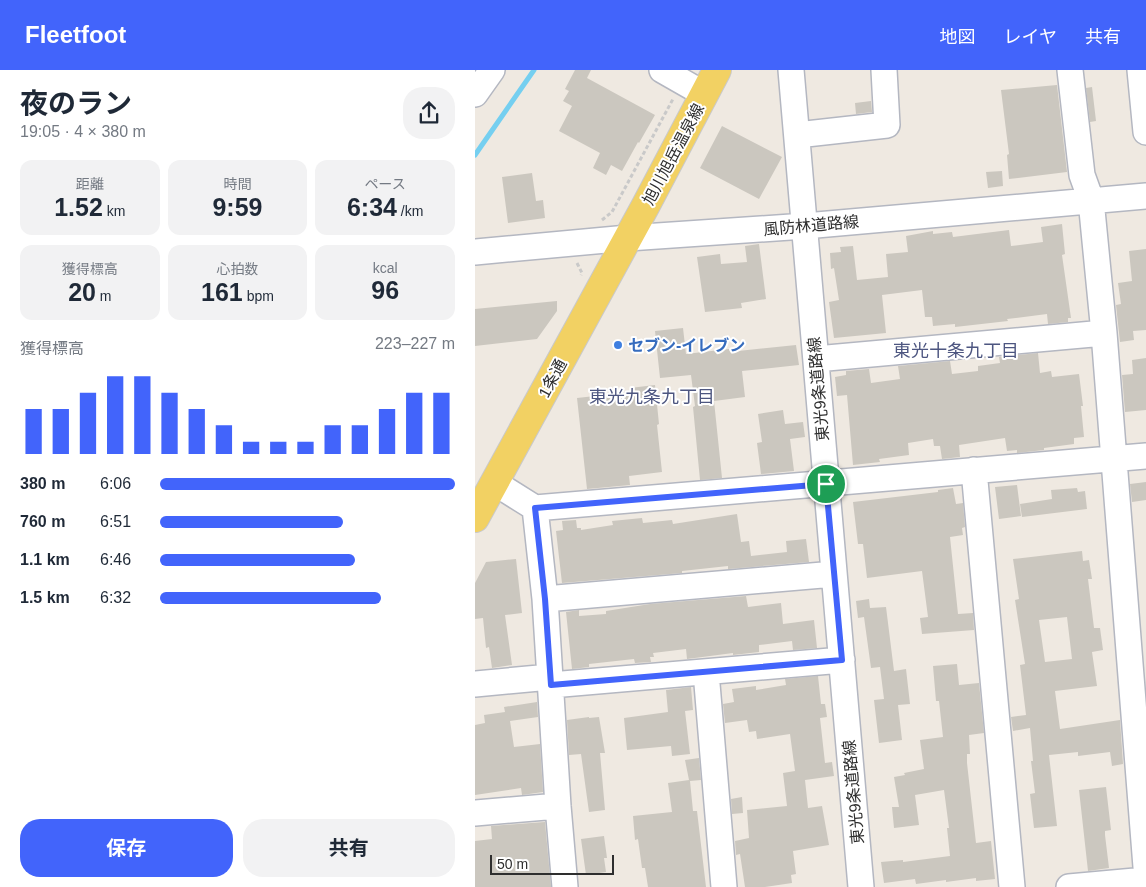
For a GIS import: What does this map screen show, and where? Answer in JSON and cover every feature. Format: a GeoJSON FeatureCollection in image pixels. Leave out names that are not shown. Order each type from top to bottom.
{"type":"FeatureCollection","features":[{"type":"Feature","properties":{"kind":"main road","name":"旭川旭岳温泉線"},"geometry":{"type":"LineString","coordinates":[[628,238],[683,81],[717,70]]}},
{"type":"Feature","properties":{"kind":"main road","name":"1条通"},"geometry":{"type":"LineString","coordinates":[[475,518],[628,238]]}},
{"type":"Feature","properties":{"kind":"street"},"geometry":{"type":"LineString","coordinates":[[475,94],[492,70]]}},
{"type":"Feature","properties":{"kind":"street","name":"東光9条道路線"},"geometry":{"type":"LineString","coordinates":[[791,70],[861,887]]}},
{"type":"Feature","properties":{"kind":"street"},"geometry":{"type":"LineString","coordinates":[[797,135],[887,125],[884,70]]}},
{"type":"Feature","properties":{"kind":"street"},"geometry":{"type":"LineString","coordinates":[[1070,70],[1082,175],[1091,200],[1146,867]]}},
{"type":"Feature","properties":{"kind":"street"},"geometry":{"type":"LineString","coordinates":[[1140,70],[1146,132]]}},
{"type":"Feature","properties":{"kind":"street","name":"風防林道路線"},"geometry":{"type":"LineString","coordinates":[[475,252],[628,238],[805,226],[1146,196]]}},
{"type":"Feature","properties":{"kind":"street"},"geometry":{"type":"LineString","coordinates":[[816,358],[1103,333]]}},
{"type":"Feature","properties":{"kind":"street"},"geometry":{"type":"LineString","coordinates":[[495,483],[535,508],[1146,456]]}},
{"type":"Feature","properties":{"kind":"street"},"geometry":{"type":"LineString","coordinates":[[974,470],[1013,887]]}},
{"type":"Feature","properties":{"kind":"street"},"geometry":{"type":"LineString","coordinates":[[535,508],[545,599],[565,887]]}},
{"type":"Feature","properties":{"kind":"street"},"geometry":{"type":"LineString","coordinates":[[545,599],[834,574]]}},
{"type":"Feature","properties":{"kind":"street"},"geometry":{"type":"LineString","coordinates":[[475,684],[706,672],[842,660]]}},
{"type":"Feature","properties":{"kind":"street"},"geometry":{"type":"LineString","coordinates":[[706,672],[724,887]]}},
{"type":"Feature","properties":{"kind":"street"},"geometry":{"type":"LineString","coordinates":[[475,813],[558,806]]}},
{"type":"Feature","properties":{"kind":"street"},"geometry":{"type":"LineString","coordinates":[[1069,887],[1146,880]]}},
{"type":"Feature","properties":{"kind":"path"},"geometry":{"type":"LineString","coordinates":[[577,282],[582,273],[576,263],[593,228],[612,212],[683,81]]}},
{"type":"Feature","properties":{"kind":"building"},"geometry":{"type":"Polygon","coordinates":[[[575,70],[591,70],[587,78],[655,115],[622,171],[611,165],[606,175],[593,168],[600,153],[559,131],[572,106],[563,101],[569,91],[565,89],[575,70]]]}},
{"type":"Feature","properties":{"kind":"building"},"geometry":{"type":"Polygon","coordinates":[[[1057,85],[1067,172],[1009,179],[1007,155],[1009,154],[1001,90],[1057,85]]]}},
{"type":"Feature","properties":{"kind":"building"},"geometry":{"type":"Polygon","coordinates":[[[1092,87],[1096,121],[1090,122],[1086,88],[1092,87]]]}},
{"type":"Feature","properties":{"kind":"building"},"geometry":{"type":"Polygon","coordinates":[[[871,101],[872,112],[856,114],[855,103],[871,101]]]}},
{"type":"Feature","properties":{"kind":"building"},"geometry":{"type":"Polygon","coordinates":[[[722,126],[782,157],[759,199],[700,168],[722,126]]]}},
{"type":"Feature","properties":{"kind":"building"},"geometry":{"type":"Polygon","coordinates":[[[1002,171],[1003,186],[988,188],[986,172],[1002,171]]]}},
{"type":"Feature","properties":{"kind":"building"},"geometry":{"type":"Polygon","coordinates":[[[532,173],[536,201],[543,200],[545,218],[508,223],[502,177],[532,173]]]}},
{"type":"Feature","properties":{"kind":"building"},"geometry":{"type":"Polygon","coordinates":[[[1062,224],[1065,254],[1062,255],[1071,318],[1068,318],[1068,322],[1048,324],[1047,314],[955,327],[955,324],[933,326],[932,317],[925,317],[922,290],[882,295],[886,333],[834,338],[829,302],[839,300],[834,268],[831,269],[830,253],[841,252],[840,247],[853,246],[857,280],[888,277],[886,254],[908,252],[906,236],[933,231],[933,234],[952,232],[953,237],[1009,230],[1011,246],[1043,242],[1041,227],[1062,224]]]}},
{"type":"Feature","properties":{"kind":"building"},"geometry":{"type":"Polygon","coordinates":[[[759,244],[766,299],[741,303],[742,308],[705,312],[697,257],[720,254],[721,264],[747,262],[745,246],[759,244]]]}},
{"type":"Feature","properties":{"kind":"building"},"geometry":{"type":"Polygon","coordinates":[[[1146,249],[1146,330],[1133,331],[1134,340],[1120,342],[1116,305],[1121,304],[1118,283],[1132,281],[1129,251],[1146,249]]]}},
{"type":"Feature","properties":{"kind":"building"},"geometry":{"type":"Polygon","coordinates":[[[557,301],[557,311],[537,339],[475,346],[475,309],[557,301]]]}},
{"type":"Feature","properties":{"kind":"building"},"geometry":{"type":"Polygon","coordinates":[[[683,328],[686,354],[737,348],[738,351],[796,345],[799,365],[742,371],[745,397],[714,401],[722,478],[700,480],[691,375],[660,378],[655,331],[683,328]]]}},
{"type":"Feature","properties":{"kind":"building"},"geometry":{"type":"Polygon","coordinates":[[[1038,353],[1040,373],[1051,371],[1052,377],[1079,374],[1084,437],[1074,438],[1074,444],[1017,453],[1017,450],[1007,451],[1005,438],[959,445],[960,457],[942,459],[940,446],[934,446],[933,439],[908,443],[909,455],[879,459],[880,462],[853,465],[847,395],[837,396],[835,377],[846,375],[846,371],[869,369],[871,383],[900,379],[898,366],[950,361],[952,374],[978,371],[978,366],[1000,363],[999,357],[1038,353]]]}},
{"type":"Feature","properties":{"kind":"building"},"geometry":{"type":"Polygon","coordinates":[[[1146,358],[1146,410],[1125,412],[1122,375],[1133,374],[1132,360],[1146,358]]]}},
{"type":"Feature","properties":{"kind":"building"},"geometry":{"type":"Polygon","coordinates":[[[655,385],[662,472],[629,476],[630,485],[587,489],[577,398],[631,392],[630,388],[655,385]]]}},
{"type":"Feature","properties":{"kind":"building"},"geometry":{"type":"Polygon","coordinates":[[[783,410],[785,424],[803,422],[805,437],[790,439],[794,471],[761,474],[757,443],[762,442],[758,414],[783,410]]]}},
{"type":"Feature","properties":{"kind":"building"},"geometry":{"type":"Polygon","coordinates":[[[1146,482],[1146,500],[1132,502],[1130,484],[1146,482]]]}},
{"type":"Feature","properties":{"kind":"building"},"geometry":{"type":"Polygon","coordinates":[[[1017,485],[1021,516],[999,519],[995,487],[1017,485]]]}},
{"type":"Feature","properties":{"kind":"building"},"geometry":{"type":"Polygon","coordinates":[[[953,488],[956,504],[963,503],[965,527],[962,528],[963,535],[950,537],[958,614],[973,613],[974,630],[922,634],[920,618],[928,617],[922,571],[867,578],[863,544],[858,544],[853,502],[938,492],[938,490],[953,488]]]}},
{"type":"Feature","properties":{"kind":"building"},"geometry":{"type":"Polygon","coordinates":[[[1077,488],[1078,492],[1085,491],[1087,509],[1022,517],[1020,504],[1052,499],[1051,490],[1077,488]]]}},
{"type":"Feature","properties":{"kind":"building"},"geometry":{"type":"Polygon","coordinates":[[[737,514],[741,542],[749,541],[751,556],[787,552],[786,541],[806,539],[809,562],[728,569],[728,566],[682,571],[682,573],[562,583],[556,531],[563,530],[562,521],[576,520],[577,528],[581,528],[581,530],[613,525],[612,521],[642,518],[643,523],[672,520],[673,524],[737,514]]]}},
{"type":"Feature","properties":{"kind":"building"},"geometry":{"type":"Polygon","coordinates":[[[1082,551],[1083,561],[1089,560],[1092,579],[1088,579],[1094,628],[1100,628],[1103,650],[1092,652],[1097,686],[1055,691],[1060,729],[1120,720],[1123,764],[1112,766],[1110,752],[1078,756],[1078,752],[1049,755],[1057,826],[1034,828],[1030,794],[1035,793],[1031,761],[1033,761],[1030,728],[1013,731],[1011,717],[1026,715],[1020,665],[1025,664],[1015,600],[1019,599],[1013,559],[1082,551]],[[1067,617],[1039,620],[1045,662],[1072,659],[1067,617]]]}},
{"type":"Feature","properties":{"kind":"building"},"geometry":{"type":"Polygon","coordinates":[[[516,559],[522,613],[505,615],[512,665],[492,668],[489,647],[486,648],[483,618],[475,619],[475,583],[486,562],[516,559]]]}},
{"type":"Feature","properties":{"kind":"building"},"geometry":{"type":"Polygon","coordinates":[[[746,596],[748,607],[781,603],[783,624],[814,620],[817,648],[793,650],[792,641],[759,645],[759,652],[733,655],[733,653],[687,659],[686,649],[653,653],[654,657],[650,657],[651,662],[635,663],[634,659],[589,664],[589,667],[572,669],[566,612],[579,610],[579,616],[606,614],[606,611],[650,604],[746,596]]]}},
{"type":"Feature","properties":{"kind":"building"},"geometry":{"type":"Polygon","coordinates":[[[869,599],[870,608],[886,607],[894,671],[906,669],[910,704],[898,705],[902,740],[879,743],[874,700],[884,699],[880,667],[871,668],[864,617],[858,618],[856,601],[869,599]]]}},
{"type":"Feature","properties":{"kind":"building"},"geometry":{"type":"Polygon","coordinates":[[[957,664],[959,685],[979,683],[984,733],[969,735],[970,754],[967,754],[967,763],[976,843],[991,841],[995,879],[976,881],[976,878],[916,884],[915,879],[884,883],[881,862],[903,860],[903,862],[950,856],[947,828],[949,828],[944,790],[915,795],[919,825],[894,828],[892,807],[899,807],[894,777],[924,769],[920,740],[943,737],[939,701],[936,701],[933,666],[957,664]]]}},
{"type":"Feature","properties":{"kind":"building"},"geometry":{"type":"Polygon","coordinates":[[[818,676],[821,704],[825,704],[827,717],[820,718],[825,763],[832,762],[834,776],[805,780],[808,808],[822,806],[829,845],[793,851],[796,874],[791,875],[792,883],[765,887],[745,887],[740,854],[736,855],[735,841],[749,838],[747,810],[787,806],[783,773],[795,771],[790,734],[757,739],[756,731],[749,732],[747,720],[725,723],[723,704],[734,702],[732,689],[756,686],[756,690],[786,685],[785,679],[818,676]]]}},
{"type":"Feature","properties":{"kind":"building"},"geometry":{"type":"Polygon","coordinates":[[[691,687],[693,710],[685,711],[690,754],[672,756],[671,746],[627,750],[624,718],[668,712],[666,690],[691,687]]]}},
{"type":"Feature","properties":{"kind":"building"},"geometry":{"type":"Polygon","coordinates":[[[537,702],[538,717],[510,721],[514,747],[540,744],[543,792],[522,795],[521,788],[475,795],[475,725],[485,723],[484,715],[505,712],[504,707],[537,702]]]}},
{"type":"Feature","properties":{"kind":"building"},"geometry":{"type":"Polygon","coordinates":[[[599,717],[605,753],[600,753],[605,810],[589,812],[581,754],[569,755],[567,720],[599,717]]]}},
{"type":"Feature","properties":{"kind":"building"},"geometry":{"type":"Polygon","coordinates":[[[699,758],[701,780],[690,781],[693,811],[697,811],[706,887],[648,887],[645,868],[642,868],[638,839],[635,840],[633,816],[672,812],[668,783],[689,780],[685,760],[699,758]]]}},
{"type":"Feature","properties":{"kind":"building"},"geometry":{"type":"Polygon","coordinates":[[[1106,787],[1111,830],[1105,831],[1109,868],[1088,871],[1079,790],[1106,787]]]}},
{"type":"Feature","properties":{"kind":"building"},"geometry":{"type":"Polygon","coordinates":[[[742,797],[743,813],[732,814],[731,799],[742,797]]]}},
{"type":"Feature","properties":{"kind":"building"},"geometry":{"type":"Polygon","coordinates":[[[545,822],[551,887],[475,887],[475,841],[492,839],[491,826],[545,822]]]}},
{"type":"Feature","properties":{"kind":"building"},"geometry":{"type":"Polygon","coordinates":[[[604,836],[607,858],[604,858],[606,872],[586,875],[581,839],[604,836]]]}},
{"type":"Feature","properties":{"kind":"waterway"},"geometry":{"type":"LineString","coordinates":[[475,155],[534,70]]}},
{"type":"Feature","properties":{"kind":"place","name":"セブン-イレブン"},"geometry":{"type":"Point","coordinates":[618,345]}},
{"type":"Feature","properties":{"kind":"district","name":"東光十条九丁目"},"geometry":{"type":"Point","coordinates":[956,351]}},
{"type":"Feature","properties":{"kind":"district","name":"東光九条九丁目"},"geometry":{"type":"Point","coordinates":[652,397]}},
{"type":"Feature","properties":{"kind":"route"},"geometry":{"type":"LineString","coordinates":[[826,484],[842,660],[551,685],[545,599],[535,508],[826,484]]}}]}
